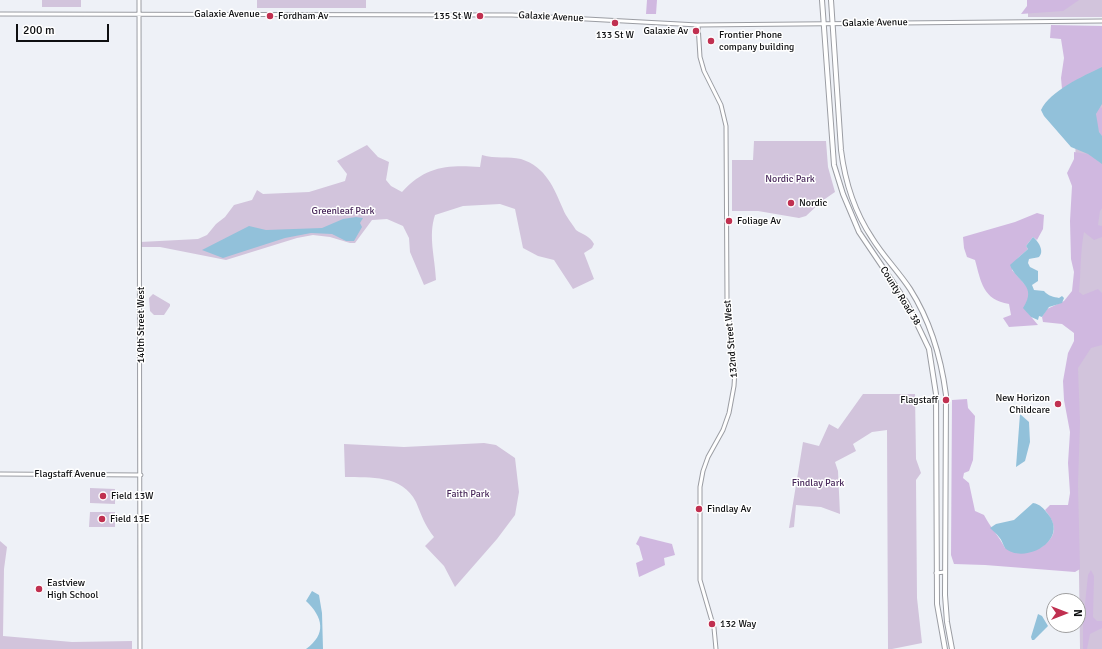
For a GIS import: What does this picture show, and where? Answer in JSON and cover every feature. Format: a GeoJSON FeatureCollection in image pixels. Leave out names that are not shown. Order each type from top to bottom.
{"type":"FeatureCollection","features":[{"type":"Feature","properties":{"kind":"main road","name":"County Road 38"},"geometry":{"type":"LineString","coordinates":[[822,0],[834,165],[859,232],[907,303],[929,349],[936,394],[936,573],[939,618],[945,649]]}},
{"type":"Feature","properties":{"kind":"main road"},"geometry":{"type":"LineString","coordinates":[[831,0],[840,150],[849,191],[863,223],[910,289],[925,316],[935,341],[942,368],[946,395],[945,572],[947,622],[952,649]]}},
{"type":"Feature","properties":{"kind":"street","name":"140th Street West"},"geometry":{"type":"LineString","coordinates":[[139,0],[141,475],[140,649]]}},
{"type":"Feature","properties":{"kind":"street","name":"Galaxie Avenue"},"geometry":{"type":"LineString","coordinates":[[0,14],[512,15],[698,25],[1102,21]]}},
{"type":"Feature","properties":{"kind":"street","name":"132nd Street West"},"geometry":{"type":"LineString","coordinates":[[698,25],[700,57],[704,71],[721,105],[726,126],[727,300],[735,370],[729,413],[724,430],[708,457],[703,471],[700,487],[700,580],[714,628],[716,649]]}},
{"type":"Feature","properties":{"kind":"street","name":"Flagstaff Avenue"},"geometry":{"type":"LineString","coordinates":[[0,474],[141,475]]}},
{"type":"Feature","properties":{"kind":"street"},"geometry":{"type":"LineString","coordinates":[[936,573],[945,572]]}},
{"type":"Feature","properties":{"kind":"green space"},"geometry":{"type":"Polygon","coordinates":[[[42,0],[81,0],[81,7],[42,7],[42,0]]]}},
{"type":"Feature","properties":{"kind":"green space"},"geometry":{"type":"Polygon","coordinates":[[[257,0],[366,0],[366,8],[257,8],[257,0]]]}},
{"type":"Feature","properties":{"kind":"green space"},"geometry":{"type":"Polygon","coordinates":[[[1028,0],[1102,0],[1102,17],[1028,17],[1028,0]]]}},
{"type":"Feature","properties":{"kind":"green space"},"geometry":{"type":"Polygon","coordinates":[[[1102,27],[1102,649],[1080,649],[1080,633],[1086,633],[1086,593],[1079,593],[1073,439],[1077,339],[1076,172],[1073,55],[1102,27]]]}},
{"type":"Feature","properties":{"kind":"green space","name":"Nordic Park"},"geometry":{"type":"Polygon","coordinates":[[[754,141],[826,141],[828,167],[835,192],[822,201],[806,216],[799,218],[758,211],[732,211],[732,160],[753,160],[754,141]]]}},
{"type":"Feature","properties":{"kind":"green space","name":"Greenleaf Park"},"geometry":{"type":"Polygon","coordinates":[[[367,145],[378,157],[389,162],[386,180],[391,186],[402,192],[420,177],[438,169],[457,166],[480,167],[482,155],[521,159],[537,167],[548,179],[566,215],[576,230],[588,237],[594,244],[592,248],[584,253],[594,279],[573,289],[554,260],[538,256],[523,248],[515,209],[500,204],[463,206],[435,215],[432,239],[436,280],[424,285],[410,252],[409,238],[403,226],[387,219],[372,220],[355,243],[330,237],[313,235],[297,238],[226,260],[160,247],[140,247],[140,242],[198,239],[207,235],[216,224],[225,217],[234,205],[252,200],[257,190],[263,194],[309,192],[345,181],[347,174],[337,161],[367,145]]]}},
{"type":"Feature","properties":{"kind":"green space"},"geometry":{"type":"Polygon","coordinates":[[[153,294],[170,304],[164,315],[154,315],[150,311],[149,298],[153,294]]]}},
{"type":"Feature","properties":{"kind":"green space","name":"Findlay Park"},"geometry":{"type":"Polygon","coordinates":[[[863,394],[915,394],[916,459],[921,473],[916,480],[917,598],[922,643],[892,649],[888,649],[887,430],[872,432],[853,444],[856,451],[835,462],[838,471],[840,514],[821,507],[796,505],[794,527],[789,528],[803,442],[819,446],[829,424],[838,429],[863,394]]]}},
{"type":"Feature","properties":{"kind":"green space","name":"Faith Park"},"geometry":{"type":"Polygon","coordinates":[[[484,443],[496,445],[515,458],[519,492],[515,515],[497,539],[455,587],[444,566],[425,546],[434,537],[410,493],[403,486],[385,479],[345,477],[344,444],[404,447],[484,443]]]}},
{"type":"Feature","properties":{"kind":"green space","name":"Field 13W"},"geometry":{"type":"Polygon","coordinates":[[[90,488],[115,489],[115,504],[90,503],[90,488]]]}},
{"type":"Feature","properties":{"kind":"green space","name":"Field 13E"},"geometry":{"type":"Polygon","coordinates":[[[90,512],[115,512],[115,527],[89,527],[90,512]]]}},
{"type":"Feature","properties":{"kind":"green space"},"geometry":{"type":"Polygon","coordinates":[[[0,541],[7,547],[4,569],[3,636],[72,642],[132,641],[132,649],[0,649],[0,541]]]}},
{"type":"Feature","properties":{"kind":"shaded area"},"geometry":{"type":"Polygon","coordinates":[[[647,0],[657,0],[656,14],[646,14],[647,0]]]}},
{"type":"Feature","properties":{"kind":"shaded area"},"geometry":{"type":"Polygon","coordinates":[[[1027,0],[1079,0],[1063,11],[1021,14],[1027,6],[1027,0]]]}},
{"type":"Feature","properties":{"kind":"shaded area"},"geometry":{"type":"Polygon","coordinates":[[[1051,25],[1102,26],[1102,67],[1083,76],[1062,89],[1061,78],[1064,58],[1061,39],[1050,38],[1051,25]]]}},
{"type":"Feature","properties":{"kind":"shaded area"},"geometry":{"type":"Polygon","coordinates":[[[1100,107],[1102,108],[1102,136],[1096,122],[1097,113],[1100,107]]]}},
{"type":"Feature","properties":{"kind":"shaded area"},"geometry":{"type":"Polygon","coordinates":[[[1074,152],[1088,154],[1102,164],[1102,208],[1100,211],[1098,225],[1102,226],[1102,237],[1094,240],[1084,232],[1079,292],[1083,295],[1098,289],[1102,293],[1102,345],[1091,348],[1078,368],[1080,422],[1078,485],[1080,569],[1075,572],[954,564],[951,555],[952,400],[967,399],[968,408],[975,416],[973,460],[969,471],[964,473],[963,478],[969,483],[975,511],[984,515],[1005,548],[1040,548],[1046,544],[1050,540],[1054,531],[1054,526],[1045,510],[1050,505],[1068,505],[1070,493],[1068,463],[1070,432],[1064,400],[1063,381],[1068,353],[1074,341],[1074,333],[1062,324],[1043,322],[1042,317],[1047,309],[1064,301],[1072,291],[1074,272],[1071,259],[1070,221],[1072,186],[1067,173],[1074,159],[1074,152]]]}},
{"type":"Feature","properties":{"kind":"shaded area"},"geometry":{"type":"Polygon","coordinates":[[[1037,213],[1044,215],[1043,229],[1037,240],[1033,237],[1026,246],[1028,249],[1018,258],[1012,270],[1028,288],[1028,313],[1038,325],[1009,327],[1003,318],[1011,315],[1009,304],[994,299],[984,289],[975,260],[967,257],[963,237],[1015,222],[1037,213]]]}},
{"type":"Feature","properties":{"kind":"shaded area"},"geometry":{"type":"Polygon","coordinates":[[[640,536],[672,544],[675,555],[664,558],[665,565],[639,577],[636,563],[643,560],[639,546],[636,544],[640,536]]]}},
{"type":"Feature","properties":{"kind":"shaded area"},"geometry":{"type":"Polygon","coordinates":[[[1091,570],[1094,576],[1093,617],[1097,621],[1102,621],[1102,628],[1090,634],[1087,649],[1083,649],[1083,633],[1086,633],[1086,594],[1088,575],[1091,570]]]}},
{"type":"Feature","properties":{"kind":"water"},"geometry":{"type":"Polygon","coordinates":[[[1102,67],[1102,104],[1096,114],[1099,132],[1102,136],[1102,164],[1088,154],[1071,147],[1044,116],[1041,110],[1045,103],[1059,90],[1102,67]]]}},
{"type":"Feature","properties":{"kind":"water"},"geometry":{"type":"Polygon","coordinates":[[[356,217],[363,218],[360,223],[362,227],[354,241],[346,241],[332,234],[311,233],[285,238],[223,258],[202,250],[249,226],[266,230],[322,228],[343,219],[356,217]]]}},
{"type":"Feature","properties":{"kind":"water"},"geometry":{"type":"Polygon","coordinates":[[[1033,237],[1041,249],[1041,255],[1039,257],[1029,259],[1028,263],[1030,267],[1038,271],[1038,281],[1032,285],[1034,290],[1044,291],[1051,296],[1059,298],[1062,296],[1064,298],[1062,303],[1049,307],[1042,317],[1039,316],[1038,320],[1031,317],[1023,308],[1027,300],[1027,289],[1010,265],[1028,249],[1026,246],[1033,237]]]}},
{"type":"Feature","properties":{"kind":"water"},"geometry":{"type":"Polygon","coordinates":[[[1020,414],[1029,422],[1030,442],[1025,461],[1016,467],[1020,414]]]}},
{"type":"Feature","properties":{"kind":"water"},"geometry":{"type":"Polygon","coordinates":[[[1033,503],[1040,506],[1048,514],[1053,524],[1053,533],[1049,541],[1042,548],[1022,554],[1013,553],[1005,548],[1000,538],[990,528],[996,524],[1014,520],[1033,503]]]}},
{"type":"Feature","properties":{"kind":"water"},"geometry":{"type":"Polygon","coordinates":[[[312,591],[319,595],[322,613],[323,649],[306,649],[313,643],[320,631],[319,619],[312,607],[306,601],[312,591]]]}},
{"type":"Feature","properties":{"kind":"water"},"geometry":{"type":"Polygon","coordinates":[[[1038,614],[1042,616],[1046,623],[1046,628],[1034,640],[1032,640],[1031,637],[1038,614]]]}},
{"type":"Feature","properties":{"kind":"place","name":"Fordham Av"},"geometry":{"type":"Point","coordinates":[270,16]}},
{"type":"Feature","properties":{"kind":"place","name":"135 St W"},"geometry":{"type":"Point","coordinates":[480,16]}},
{"type":"Feature","properties":{"kind":"place","name":"133 St W"},"geometry":{"type":"Point","coordinates":[615,23]}},
{"type":"Feature","properties":{"kind":"place","name":"Galaxie Av"},"geometry":{"type":"Point","coordinates":[696,31]}},
{"type":"Feature","properties":{"kind":"place","name":"Frontier Phone company building"},"geometry":{"type":"Point","coordinates":[711,41]}},
{"type":"Feature","properties":{"kind":"place","name":"Nordic"},"geometry":{"type":"Point","coordinates":[791,203]}},
{"type":"Feature","properties":{"kind":"place","name":"Foliage Av"},"geometry":{"type":"Point","coordinates":[729,221]}},
{"type":"Feature","properties":{"kind":"place","name":"Flagstaff"},"geometry":{"type":"Point","coordinates":[946,400]}},
{"type":"Feature","properties":{"kind":"place","name":"New Horizon Childcare"},"geometry":{"type":"Point","coordinates":[1058,404]}},
{"type":"Feature","properties":{"kind":"place","name":"Field 13W"},"geometry":{"type":"Point","coordinates":[103,496]}},
{"type":"Feature","properties":{"kind":"place","name":"Findlay Av"},"geometry":{"type":"Point","coordinates":[699,509]}},
{"type":"Feature","properties":{"kind":"place","name":"Field 13E"},"geometry":{"type":"Point","coordinates":[102,519]}},
{"type":"Feature","properties":{"kind":"place","name":"Eastview High School"},"geometry":{"type":"Point","coordinates":[39,589]}},
{"type":"Feature","properties":{"kind":"place","name":"132 Way"},"geometry":{"type":"Point","coordinates":[712,624]}}]}
